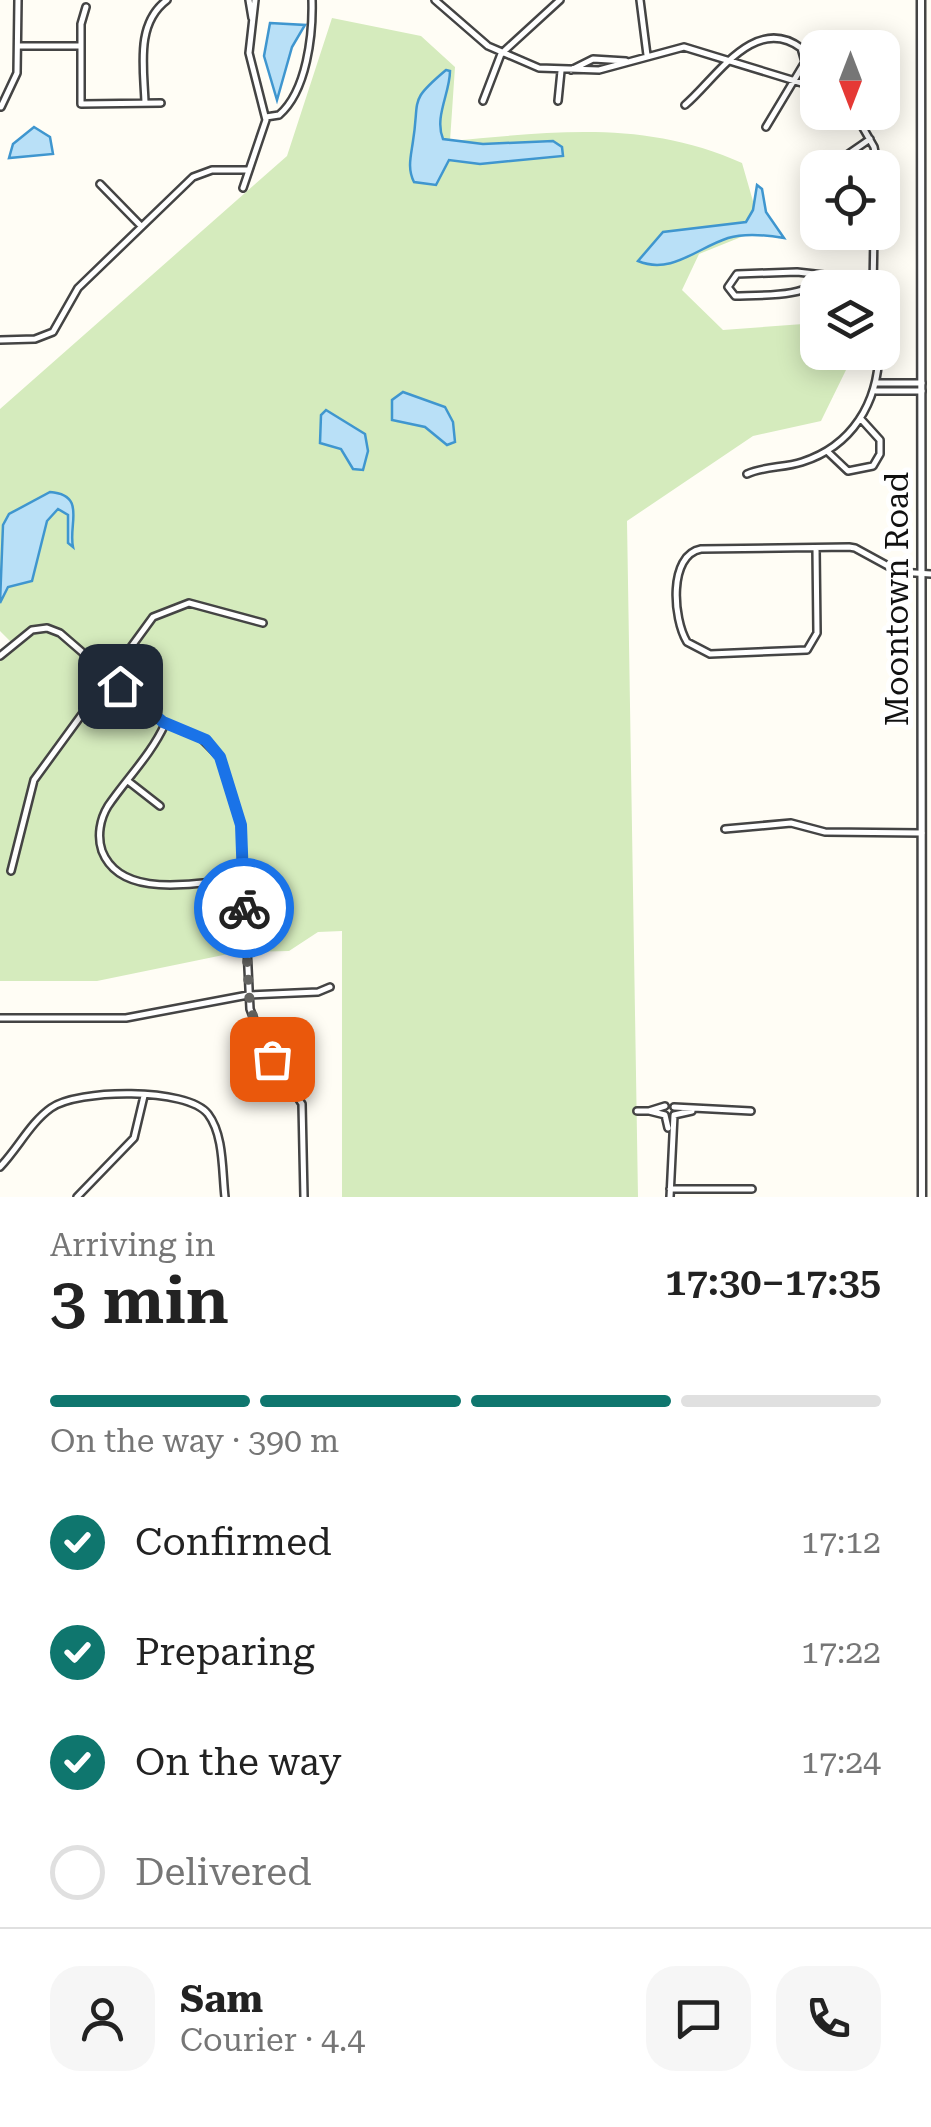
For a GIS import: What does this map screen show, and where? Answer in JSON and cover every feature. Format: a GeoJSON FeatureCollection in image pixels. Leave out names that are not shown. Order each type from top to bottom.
{"type":"FeatureCollection","features":[{"type":"Feature","properties":{"kind":"street"},"geometry":{"type":"LineString","coordinates":[[1,107],[16,80],[18,0]]}},
{"type":"Feature","properties":{"kind":"street"},"geometry":{"type":"LineString","coordinates":[[144,104],[145,32],[152,14],[167,0]]}},
{"type":"Feature","properties":{"kind":"street"},"geometry":{"type":"LineString","coordinates":[[243,188],[266,117],[249,53],[252,0]]}},
{"type":"Feature","properties":{"kind":"street"},"geometry":{"type":"LineString","coordinates":[[266,117],[279,115],[290,101],[312,38],[312,0]]}},
{"type":"Feature","properties":{"kind":"street"},"geometry":{"type":"LineString","coordinates":[[435,0],[476,39],[501,54],[565,71],[629,62],[684,47],[800,82]]}},
{"type":"Feature","properties":{"kind":"street"},"geometry":{"type":"LineString","coordinates":[[483,102],[501,54],[560,0]]}},
{"type":"Feature","properties":{"kind":"street"},"geometry":{"type":"LineString","coordinates":[[640,0],[648,55]]}},
{"type":"Feature","properties":{"kind":"street","name":"Moontown Road"},"geometry":{"type":"LineString","coordinates":[[921,0],[922,387],[927,574],[927,742],[922,833],[927,866],[927,984],[922,1197]]}},
{"type":"Feature","properties":{"kind":"street"},"geometry":{"type":"LineString","coordinates":[[86,7],[81,46],[82,104],[162,103]]}},
{"type":"Feature","properties":{"kind":"street"},"geometry":{"type":"LineString","coordinates":[[685,105],[728,61],[752,43],[790,42],[804,57],[796,81],[766,127]]}},
{"type":"Feature","properties":{"kind":"street"},"geometry":{"type":"LineString","coordinates":[[18,46],[81,46]]}},
{"type":"Feature","properties":{"kind":"street"},"geometry":{"type":"LineString","coordinates":[[565,71],[593,59],[629,62]]}},
{"type":"Feature","properties":{"kind":"street"},"geometry":{"type":"LineString","coordinates":[[558,101],[565,71]]}},
{"type":"Feature","properties":{"kind":"street"},"geometry":{"type":"LineString","coordinates":[[865,130],[873,150]]}},
{"type":"Feature","properties":{"kind":"street"},"geometry":{"type":"LineString","coordinates":[[853,150],[870,138]]}},
{"type":"Feature","properties":{"kind":"street"},"geometry":{"type":"LineString","coordinates":[[0,340],[36,339],[53,332],[74,293],[197,174],[248,170]]}},
{"type":"Feature","properties":{"kind":"street"},"geometry":{"type":"LineString","coordinates":[[922,182],[931,182]]}},
{"type":"Feature","properties":{"kind":"street"},"geometry":{"type":"LineString","coordinates":[[100,184],[142,226]]}},
{"type":"Feature","properties":{"kind":"street"},"geometry":{"type":"LineString","coordinates":[[736,274],[824,275],[818,284],[805,289],[736,296],[728,286],[736,274]]}},
{"type":"Feature","properties":{"kind":"street"},"geometry":{"type":"LineString","coordinates":[[747,474],[801,462],[827,451],[861,419],[876,387],[877,370]]}},
{"type":"Feature","properties":{"kind":"street"},"geometry":{"type":"LineString","coordinates":[[876,387],[922,387]]}},
{"type":"Feature","properties":{"kind":"street"},"geometry":{"type":"LineString","coordinates":[[827,451],[848,470],[873,466],[880,454],[880,440],[861,419]]}},
{"type":"Feature","properties":{"kind":"street"},"geometry":{"type":"LineString","coordinates":[[816,548],[816,638],[811,647],[796,653],[706,654],[689,645],[679,622],[679,571],[686,555],[702,549],[816,548],[855,548],[899,572],[927,574]]}},
{"type":"Feature","properties":{"kind":"street"},"geometry":{"type":"LineString","coordinates":[[12,870],[34,780],[153,617],[175,604],[196,603],[263,623]]}},
{"type":"Feature","properties":{"kind":"street"},"geometry":{"type":"LineString","coordinates":[[0,656],[27,632],[47,628],[60,633],[165,724],[202,738],[220,757],[240,819],[248,995],[259,1036],[302,1104],[304,1197]]}},
{"type":"Feature","properties":{"kind":"street"},"geometry":{"type":"LineString","coordinates":[[165,724],[106,810],[100,834],[105,856],[116,870],[143,883],[243,879]]}},
{"type":"Feature","properties":{"kind":"street"},"geometry":{"type":"LineString","coordinates":[[128,781],[160,806]]}},
{"type":"Feature","properties":{"kind":"street"},"geometry":{"type":"LineString","coordinates":[[724,829],[790,823],[825,832],[922,833]]}},
{"type":"Feature","properties":{"kind":"street"},"geometry":{"type":"LineString","coordinates":[[0,1018],[126,1018],[248,995],[318,992],[330,987]]}},
{"type":"Feature","properties":{"kind":"street"},"geometry":{"type":"LineString","coordinates":[[0,1167],[44,1114],[59,1103],[88,1096],[184,1097],[206,1112],[218,1136],[225,1197]]}},
{"type":"Feature","properties":{"kind":"street"},"geometry":{"type":"LineString","coordinates":[[77,1197],[134,1138],[144,1096]]}},
{"type":"Feature","properties":{"kind":"street"},"geometry":{"type":"LineString","coordinates":[[665,1106],[670,1197]]}},
{"type":"Feature","properties":{"kind":"street"},"geometry":{"type":"LineString","coordinates":[[637,1110],[665,1106],[692,1111],[751,1111]]}},
{"type":"Feature","properties":{"kind":"street"},"geometry":{"type":"LineString","coordinates":[[669,1131],[674,1107]]}},
{"type":"Feature","properties":{"kind":"street"},"geometry":{"type":"LineString","coordinates":[[649,1110],[665,1115],[692,1111]]}},
{"type":"Feature","properties":{"kind":"street"},"geometry":{"type":"LineString","coordinates":[[670,1189],[752,1189]]}},
{"type":"Feature","properties":{"kind":"green space"},"geometry":{"type":"Polygon","coordinates":[[[332,18],[421,36],[455,67],[450,141],[562,132],[634,134],[706,149],[742,163],[761,229],[699,254],[682,290],[723,330],[800,324],[800,370],[846,370],[821,421],[753,436],[627,521],[638,1197],[342,1197],[342,931],[318,932],[289,951],[238,952],[97,981],[0,981],[0,661],[15,646],[0,631],[0,409],[287,156],[332,18]]]}},
{"type":"Feature","properties":{"kind":"water"},"geometry":{"type":"Polygon","coordinates":[[[270,23],[305,25],[292,47],[277,100],[264,56],[270,23]]]}},
{"type":"Feature","properties":{"kind":"water"},"geometry":{"type":"Polygon","coordinates":[[[446,70],[450,71],[440,122],[443,139],[483,144],[553,141],[562,147],[563,156],[480,164],[449,160],[436,185],[414,182],[410,162],[418,101],[446,70]]]}},
{"type":"Feature","properties":{"kind":"water"},"geometry":{"type":"Polygon","coordinates":[[[34,127],[50,137],[53,154],[9,158],[13,144],[34,127]]]}},
{"type":"Feature","properties":{"kind":"water"},"geometry":{"type":"Polygon","coordinates":[[[757,185],[762,189],[766,212],[784,238],[735,236],[673,263],[638,261],[663,232],[746,222],[753,210],[757,185]]]}},
{"type":"Feature","properties":{"kind":"water"},"geometry":{"type":"Polygon","coordinates":[[[403,392],[445,407],[453,422],[455,442],[447,445],[425,427],[392,420],[392,400],[403,392]]]}},
{"type":"Feature","properties":{"kind":"water"},"geometry":{"type":"Polygon","coordinates":[[[326,410],[365,434],[368,451],[363,470],[353,469],[341,449],[320,443],[321,415],[326,410]]]}},
{"type":"Feature","properties":{"kind":"water"},"geometry":{"type":"Polygon","coordinates":[[[50,492],[61,494],[72,505],[73,547],[68,543],[68,515],[58,509],[47,521],[32,581],[8,587],[0,603],[3,525],[9,514],[50,492]]]}},
{"type":"Feature","properties":{"kind":"way so far"},"geometry":{"type":"LineString","coordinates":[[244,908],[250,1009],[272,1059]]}},
{"type":"Feature","properties":{"kind":"route"},"geometry":{"type":"LineString","coordinates":[[120,686],[163,722],[206,740],[220,757],[241,825],[244,908]]}}]}
